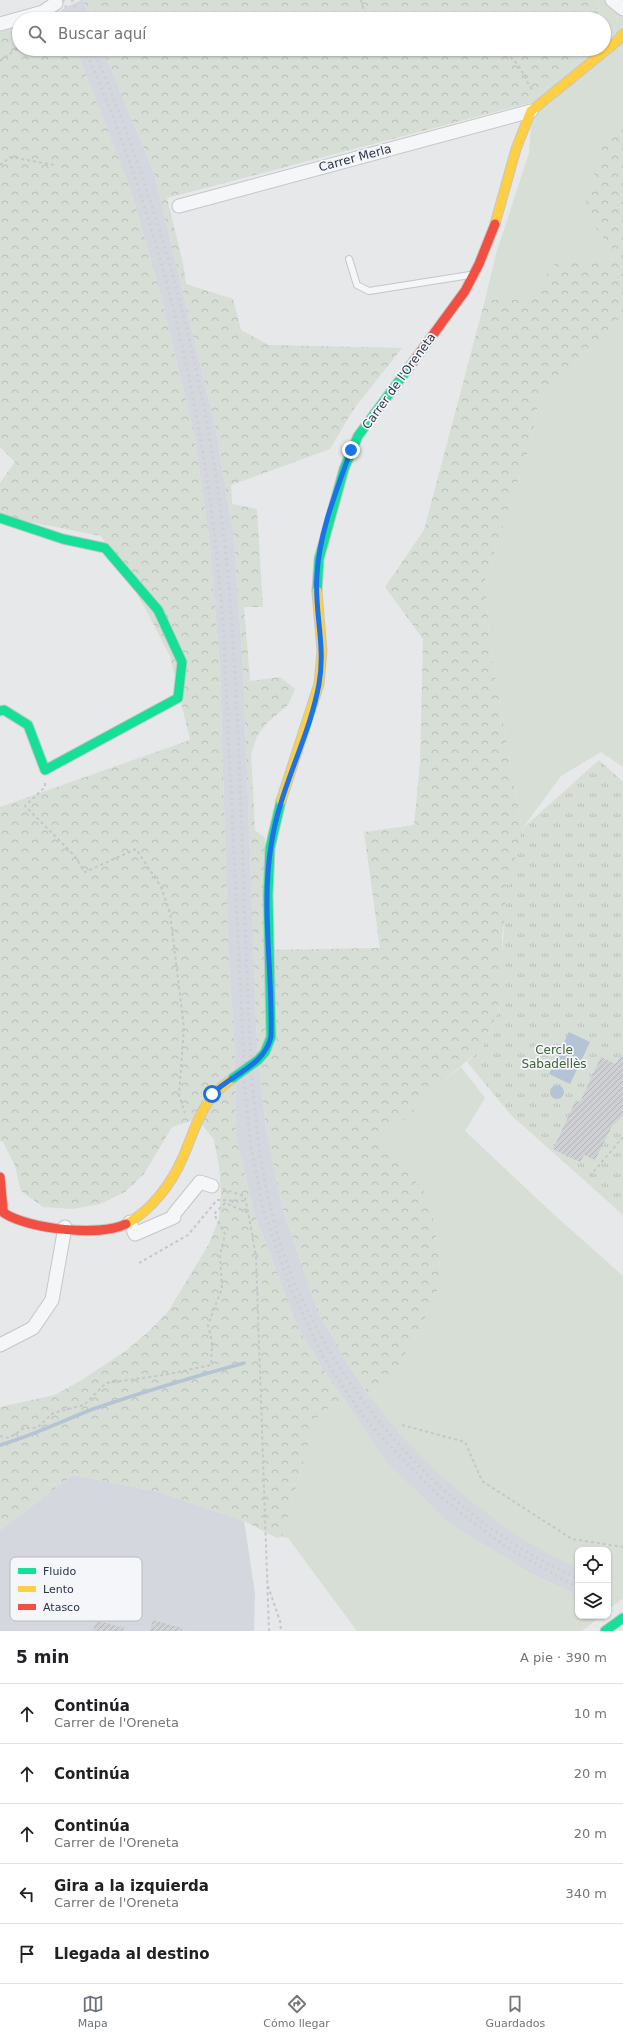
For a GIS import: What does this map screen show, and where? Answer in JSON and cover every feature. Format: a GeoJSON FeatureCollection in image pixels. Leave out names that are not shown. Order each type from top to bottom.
{"type":"FeatureCollection","features":[{"type":"Feature","properties":{"kind":"street"},"geometry":{"type":"LineString","coordinates":[[612,0],[623,9]]}},
{"type":"Feature","properties":{"kind":"street"},"geometry":{"type":"LineString","coordinates":[[42,12],[56,3]]}},
{"type":"Feature","properties":{"kind":"street"},"geometry":{"type":"LineString","coordinates":[[0,24],[12,21]]}},
{"type":"Feature","properties":{"kind":"street"},"geometry":{"type":"LineString","coordinates":[[611,46],[623,34]]}},
{"type":"Feature","properties":{"kind":"street"},"geometry":{"type":"LineString","coordinates":[[535,107],[599,56]]}},
{"type":"Feature","properties":{"kind":"street","name":"Carrer Merla"},"geometry":{"type":"LineString","coordinates":[[179,206],[535,107]]}},
{"type":"Feature","properties":{"kind":"street","name":"Carrer de l'Oreneta"},"geometry":{"type":"LineString","coordinates":[[130,1222],[149,1206],[177,1170],[209,1099],[218,1088],[258,1060],[265,1052],[271,1037],[268,895],[270,848],[277,814],[319,684],[322,646],[317,576],[322,545],[344,469],[358,436],[465,291],[474,274],[495,225],[516,149],[535,107]]}},
{"type":"Feature","properties":{"kind":"street"},"geometry":{"type":"LineString","coordinates":[[0,518],[63,539],[105,548],[158,610],[182,662],[178,698],[46,770],[28,725],[4,710],[0,711]]}},
{"type":"Feature","properties":{"kind":"street"},"geometry":{"type":"LineString","coordinates":[[0,1177],[0,1203],[7,1216],[20,1222],[107,1230],[130,1222],[135,1234],[174,1217],[174,1214],[200,1182],[212,1186]]}},
{"type":"Feature","properties":{"kind":"street"},"geometry":{"type":"LineString","coordinates":[[0,1345],[32,1328],[52,1300],[65,1227]]}},
{"type":"Feature","properties":{"kind":"street"},"geometry":{"type":"LineString","coordinates":[[604,1631],[623,1618]]}},
{"type":"Feature","properties":{"kind":"lane"},"geometry":{"type":"LineString","coordinates":[[349,260],[357,285],[369,291],[474,274]]}},
{"type":"Feature","properties":{"kind":"path"},"geometry":{"type":"LineString","coordinates":[[361,0],[364,12]]}},
{"type":"Feature","properties":{"kind":"path"},"geometry":{"type":"LineString","coordinates":[[0,61],[12,52]]}},
{"type":"Feature","properties":{"kind":"path"},"geometry":{"type":"LineString","coordinates":[[507,56],[516,62],[535,107]]}},
{"type":"Feature","properties":{"kind":"path"},"geometry":{"type":"LineString","coordinates":[[0,165],[10,157],[54,166]]}},
{"type":"Feature","properties":{"kind":"path"},"geometry":{"type":"LineString","coordinates":[[46,770],[45,787],[25,806],[74,855],[85,872],[136,849],[161,886],[170,913],[184,1028],[179,1095],[185,1115]]}},
{"type":"Feature","properties":{"kind":"path"},"geometry":{"type":"LineString","coordinates":[[590,1176],[623,1137]]}},
{"type":"Feature","properties":{"kind":"path"},"geometry":{"type":"LineString","coordinates":[[212,1186],[244,1196],[249,1213],[256,1256],[269,1631]]}},
{"type":"Feature","properties":{"kind":"path"},"geometry":{"type":"LineString","coordinates":[[140,1263],[188,1235],[217,1200],[246,1201]]}},
{"type":"Feature","properties":{"kind":"path"},"geometry":{"type":"LineString","coordinates":[[0,1436],[10,1438],[24,1428],[37,1428],[53,1413],[84,1405],[106,1383],[164,1375],[211,1365],[212,1342],[208,1325],[222,1288],[220,1255],[225,1234],[214,1214],[225,1203],[249,1213]]}},
{"type":"Feature","properties":{"kind":"path"},"geometry":{"type":"LineString","coordinates":[[402,1425],[465,1442],[482,1481],[572,1539],[623,1547]]}},
{"type":"Feature","properties":{"kind":"path"},"geometry":{"type":"LineString","coordinates":[[268,1584],[280,1621],[281,1631]]}},
{"type":"Feature","properties":{"kind":"shaded area"},"geometry":{"type":"Polygon","coordinates":[[[83,0],[87,12],[62,12],[61,10],[83,0]]]}},
{"type":"Feature","properties":{"kind":"shaded area"},"geometry":{"type":"Polygon","coordinates":[[[79,56],[106,56],[155,176],[215,426],[233,530],[243,665],[257,1046],[266,1128],[282,1207],[318,1312],[350,1368],[369,1395],[399,1432],[470,1500],[525,1540],[575,1566],[575,1595],[530,1573],[450,1524],[387,1463],[320,1365],[296,1323],[255,1215],[236,1137],[235,1057],[228,944],[220,667],[209,537],[194,433],[158,285],[130,188],[79,56]]]}},
{"type":"Feature","properties":{"kind":"shaded area"},"geometry":{"type":"Polygon","coordinates":[[[73,1475],[159,1492],[244,1521],[255,1593],[254,1631],[0,1631],[0,1530],[73,1475]]]}},
{"type":"Feature","properties":{"kind":"green space"},"geometry":{"type":"Polygon","coordinates":[[[83,0],[599,0],[600,12],[87,12],[83,0]]]}},
{"type":"Feature","properties":{"kind":"green space"},"geometry":{"type":"Polygon","coordinates":[[[599,0],[623,0],[623,129],[604,142],[619,258],[556,262],[527,300],[485,300],[496,254],[529,153],[533,102],[582,56],[611,56],[611,12],[600,12],[599,0]]]}},
{"type":"Feature","properties":{"kind":"green space"},"geometry":{"type":"Polygon","coordinates":[[[12,29],[12,56],[79,56],[130,188],[158,285],[194,433],[209,537],[220,667],[228,944],[235,1057],[236,1137],[255,1215],[296,1323],[320,1365],[345,1399],[335,1402],[315,1420],[282,1537],[277,1538],[244,1521],[159,1492],[73,1475],[0,1530],[0,1407],[55,1395],[80,1381],[127,1350],[148,1332],[167,1313],[209,1244],[219,1219],[221,1192],[219,1166],[214,1140],[198,1119],[172,1127],[144,1174],[125,1192],[100,1204],[73,1209],[43,1207],[21,1191],[15,1166],[3,1142],[0,1141],[0,807],[190,740],[170,656],[145,608],[101,536],[0,516],[0,483],[15,462],[0,447],[0,32],[12,29]]]}},
{"type":"Feature","properties":{"kind":"green space"},"geometry":{"type":"Polygon","coordinates":[[[106,56],[582,56],[533,102],[167,198],[183,263],[186,284],[233,299],[241,330],[269,345],[402,348],[353,410],[330,449],[231,485],[232,504],[257,509],[263,607],[244,607],[250,681],[280,677],[295,689],[288,705],[267,723],[257,736],[251,754],[255,830],[265,838],[264,950],[380,948],[364,832],[414,825],[420,763],[423,639],[385,587],[424,530],[485,300],[527,300],[556,262],[619,257],[583,212],[604,142],[623,129],[623,314],[538,403],[531,442],[485,580],[490,647],[522,829],[502,935],[502,1003],[483,1047],[433,1090],[409,1116],[378,1137],[431,1200],[442,1280],[423,1323],[387,1387],[368,1393],[350,1368],[318,1312],[282,1207],[266,1128],[257,1046],[243,665],[233,530],[215,426],[155,176],[106,56]]]}},
{"type":"Feature","properties":{"kind":"green space"},"geometry":{"type":"Polygon","coordinates":[[[623,314],[623,767],[601,752],[561,776],[522,829],[490,647],[485,580],[531,442],[538,403],[623,314]]]}},
{"type":"Feature","properties":{"kind":"green space","name":"Cercle Sabadellès"},"geometry":{"type":"Polygon","coordinates":[[[599,760],[623,782],[623,1215],[511,1115],[467,1062],[483,1047],[502,1003],[501,968],[506,899],[522,829],[599,760]]]}},
{"type":"Feature","properties":{"kind":"green space"},"geometry":{"type":"Polygon","coordinates":[[[461,1067],[485,1098],[465,1131],[549,1210],[623,1276],[623,1598],[611,1608],[611,1547],[575,1547],[575,1566],[524,1540],[481,1509],[439,1474],[401,1435],[368,1393],[387,1387],[423,1323],[442,1280],[431,1200],[377,1137],[409,1116],[433,1090],[461,1067]]]}},
{"type":"Feature","properties":{"kind":"green space"},"geometry":{"type":"Polygon","coordinates":[[[345,1399],[387,1463],[450,1524],[530,1573],[575,1595],[575,1619],[597,1619],[582,1631],[357,1631],[288,1538],[282,1537],[315,1420],[335,1402],[345,1399]]]}},
{"type":"Feature","properties":{"kind":"water"},"geometry":{"type":"Polygon","coordinates":[[[569,1032],[590,1042],[570,1084],[549,1074],[569,1032]]]}},
{"type":"Feature","properties":{"kind":"water"},"geometry":{"type":"Polygon","coordinates":[[[557,1085],[562,1087],[564,1092],[562,1097],[557,1099],[552,1097],[550,1092],[552,1087],[557,1085]]]}},
{"type":"Feature","properties":{"kind":"building"},"geometry":{"type":"Polygon","coordinates":[[[623,1054],[623,1115],[612,1126],[595,1160],[584,1155],[580,1162],[553,1149],[576,1100],[580,1102],[601,1057],[615,1064],[623,1054]]]}},
{"type":"Feature","properties":{"kind":"building"},"geometry":{"type":"Polygon","coordinates":[[[153,1620],[182,1628],[182,1631],[150,1631],[153,1620]]]}},
{"type":"Feature","properties":{"kind":"building"},"geometry":{"type":"Polygon","coordinates":[[[96,1621],[124,1628],[123,1631],[93,1631],[96,1621]]]}},
{"type":"Feature","properties":{"kind":"waterway"},"geometry":{"type":"LineString","coordinates":[[0,1445],[35,1433],[93,1409],[244,1363]]}},
{"type":"Feature","properties":{"kind":"railway"},"geometry":{"type":"LineString","coordinates":[[63,0],[68,12]]}},
{"type":"Feature","properties":{"kind":"railway"},"geometry":{"type":"LineString","coordinates":[[72,0],[77,12]]}},
{"type":"Feature","properties":{"kind":"railway"},"geometry":{"type":"LineString","coordinates":[[88,56],[113,118],[138,187],[160,258],[194,403],[206,476],[216,549],[223,623],[244,1063]]}},
{"type":"Feature","properties":{"kind":"railway"},"geometry":{"type":"LineString","coordinates":[[96,56],[143,178],[164,245],[183,313],[199,381],[212,450],[222,519],[229,588],[237,705],[251,1057]]}},
{"type":"Feature","properties":{"kind":"railway"},"geometry":{"type":"LineString","coordinates":[[252,1078],[256,1121],[265,1183],[275,1225],[281,1246],[301,1297],[327,1347],[360,1396],[396,1442],[438,1484],[482,1522],[529,1553],[575,1576]]}},
{"type":"Feature","properties":{"kind":"railway"},"geometry":{"type":"LineString","coordinates":[[244,1081],[251,1147],[263,1209],[290,1287],[323,1357],[363,1416],[382,1438],[438,1495],[503,1545],[575,1586]]}},
{"type":"Feature","properties":{"kind":"traffic: fast"},"geometry":{"type":"LineString","coordinates":[[317,591],[319,559],[344,469],[358,436],[413,362]]}},
{"type":"Feature","properties":{"kind":"traffic: fast"},"geometry":{"type":"LineString","coordinates":[[0,518],[63,539],[105,548],[158,610],[182,662],[178,698],[45,770],[28,725],[4,710],[0,711]]}},
{"type":"Feature","properties":{"kind":"traffic: fast"},"geometry":{"type":"LineString","coordinates":[[258,1060],[265,1052],[271,1037],[268,895],[270,848],[281,801]]}},
{"type":"Feature","properties":{"kind":"traffic: fast"},"geometry":{"type":"LineString","coordinates":[[233,1078],[258,1060]]}},
{"type":"Feature","properties":{"kind":"traffic: fast"},"geometry":{"type":"LineString","coordinates":[[605,1631],[623,1618]]}},
{"type":"Feature","properties":{"kind":"traffic: slow"},"geometry":{"type":"LineString","coordinates":[[611,46],[623,34]]}},
{"type":"Feature","properties":{"kind":"traffic: slow"},"geometry":{"type":"LineString","coordinates":[[495,224],[516,149],[531,111],[599,56]]}},
{"type":"Feature","properties":{"kind":"traffic: slow"},"geometry":{"type":"LineString","coordinates":[[281,801],[319,684],[322,651],[317,591]]}},
{"type":"Feature","properties":{"kind":"traffic: slow"},"geometry":{"type":"LineString","coordinates":[[126,1224],[144,1212],[167,1186],[178,1167],[199,1118],[207,1104],[212,1097],[233,1078]]}},
{"type":"Feature","properties":{"kind":"traffic: jam"},"geometry":{"type":"LineString","coordinates":[[413,362],[465,291],[479,264],[495,224]]}},
{"type":"Feature","properties":{"kind":"traffic: jam"},"geometry":{"type":"LineString","coordinates":[[0,1177],[4,1213],[15,1219],[46,1227],[82,1230],[114,1228],[126,1224]]}},
{"type":"Feature","properties":{"kind":"route"},"geometry":{"type":"LineString","coordinates":[[212,1094],[218,1088],[258,1060],[269,1045],[271,1037],[272,1024],[268,895],[270,848],[277,814],[319,684],[322,635],[317,596],[318,559],[330,514],[351,450]]}}]}
